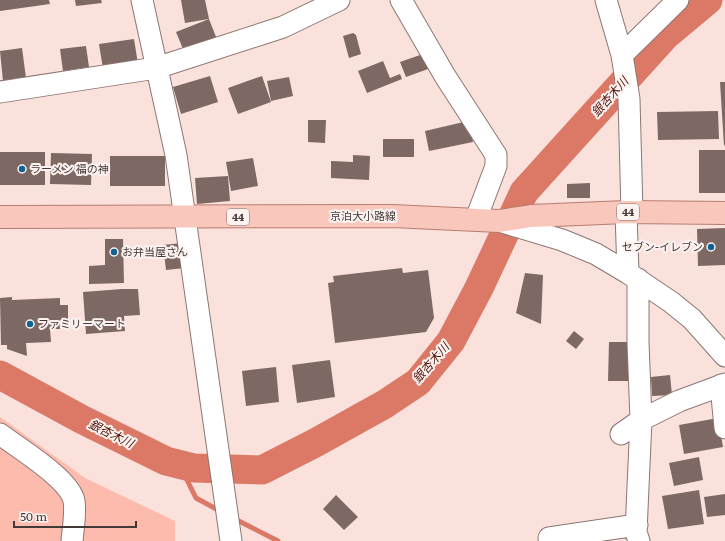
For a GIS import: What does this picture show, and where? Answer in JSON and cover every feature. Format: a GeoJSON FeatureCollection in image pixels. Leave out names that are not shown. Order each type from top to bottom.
{"type":"FeatureCollection","features":[{"type":"Feature","properties":{"kind":"main road","name":"京泊大小路線"},"geometry":{"type":"LineString","coordinates":[[0,216],[392,216],[527,222],[629,212],[725,213]]}},
{"type":"Feature","properties":{"kind":"street"},"geometry":{"type":"LineString","coordinates":[[142,0],[176,155],[230,534]]}},
{"type":"Feature","properties":{"kind":"street"},"geometry":{"type":"LineString","coordinates":[[0,92],[156,68],[283,27],[316,5],[339,0]]}},
{"type":"Feature","properties":{"kind":"street"},"geometry":{"type":"LineString","coordinates":[[401,0],[445,76],[496,155],[496,166],[488,220]]}},
{"type":"Feature","properties":{"kind":"street"},"geometry":{"type":"LineString","coordinates":[[549,538],[638,533],[641,420],[638,342],[629,212],[629,99],[623,59],[606,0]]}},
{"type":"Feature","properties":{"kind":"street"},"geometry":{"type":"LineString","coordinates":[[623,59],[678,0]]}},
{"type":"Feature","properties":{"kind":"street"},"geometry":{"type":"LineString","coordinates":[[527,222],[562,240],[596,254],[633,276],[671,302],[692,319],[725,356]]}},
{"type":"Feature","properties":{"kind":"street"},"geometry":{"type":"LineString","coordinates":[[620,434],[641,420],[679,401],[723,384],[725,428]]}},
{"type":"Feature","properties":{"kind":"street"},"geometry":{"type":"LineString","coordinates":[[0,434],[60,479],[68,490],[74,500],[72,541]]}},
{"type":"Feature","properties":{"kind":"shaded area"},"geometry":{"type":"Polygon","coordinates":[[[0,417],[85,478],[175,521],[175,541],[0,541],[0,417]]]}},
{"type":"Feature","properties":{"kind":"building"},"geometry":{"type":"Polygon","coordinates":[[[0,0],[49,0],[50,4],[0,11],[0,0]]]}},
{"type":"Feature","properties":{"kind":"building"},"geometry":{"type":"Polygon","coordinates":[[[75,0],[101,0],[102,3],[76,6],[75,0]]]}},
{"type":"Feature","properties":{"kind":"building"},"geometry":{"type":"Polygon","coordinates":[[[181,0],[205,0],[209,19],[185,23],[181,0]]]}},
{"type":"Feature","properties":{"kind":"building"},"geometry":{"type":"Polygon","coordinates":[[[209,19],[218,42],[186,56],[176,32],[209,19]]]}},
{"type":"Feature","properties":{"kind":"building"},"geometry":{"type":"Polygon","coordinates":[[[353,33],[356,35],[361,54],[349,58],[343,36],[353,33]]]}},
{"type":"Feature","properties":{"kind":"building"},"geometry":{"type":"Polygon","coordinates":[[[134,39],[138,64],[103,69],[99,44],[134,39]]]}},
{"type":"Feature","properties":{"kind":"building"},"geometry":{"type":"Polygon","coordinates":[[[86,46],[89,67],[63,71],[60,49],[86,46]]]}},
{"type":"Feature","properties":{"kind":"building"},"geometry":{"type":"Polygon","coordinates":[[[22,48],[26,78],[3,81],[0,51],[22,48]]]}},
{"type":"Feature","properties":{"kind":"building"},"geometry":{"type":"Polygon","coordinates":[[[423,54],[428,69],[406,77],[400,62],[423,54]]]}},
{"type":"Feature","properties":{"kind":"building"},"geometry":{"type":"Polygon","coordinates":[[[383,61],[390,78],[400,74],[402,79],[367,93],[358,71],[383,61]]]}},
{"type":"Feature","properties":{"kind":"building"},"geometry":{"type":"Polygon","coordinates":[[[210,76],[218,102],[181,114],[173,87],[210,76]]]}},
{"type":"Feature","properties":{"kind":"building"},"geometry":{"type":"Polygon","coordinates":[[[262,76],[271,102],[238,114],[228,88],[262,76]]]}},
{"type":"Feature","properties":{"kind":"building"},"geometry":{"type":"Polygon","coordinates":[[[289,77],[293,96],[271,101],[267,81],[289,77]]]}},
{"type":"Feature","properties":{"kind":"building"},"geometry":{"type":"Polygon","coordinates":[[[720,82],[725,82],[724,146],[720,82]]]}},
{"type":"Feature","properties":{"kind":"building"},"geometry":{"type":"Polygon","coordinates":[[[718,111],[719,139],[658,140],[657,112],[718,111]]]}},
{"type":"Feature","properties":{"kind":"building"},"geometry":{"type":"Polygon","coordinates":[[[308,120],[326,120],[325,143],[308,142],[308,120]]]}},
{"type":"Feature","properties":{"kind":"building"},"geometry":{"type":"Polygon","coordinates":[[[468,121],[473,142],[429,151],[425,131],[468,121]]]}},
{"type":"Feature","properties":{"kind":"building"},"geometry":{"type":"Polygon","coordinates":[[[383,139],[414,139],[414,157],[383,157],[383,139]]]}},
{"type":"Feature","properties":{"kind":"building"},"geometry":{"type":"Polygon","coordinates":[[[699,150],[725,150],[725,193],[699,193],[699,150]]]}},
{"type":"Feature","properties":{"kind":"building","name":"ラーメン 福の神"},"geometry":{"type":"Polygon","coordinates":[[[0,152],[45,152],[45,185],[0,185],[0,152]]]}},
{"type":"Feature","properties":{"kind":"building"},"geometry":{"type":"Polygon","coordinates":[[[51,153],[92,154],[91,185],[50,184],[51,153]]]}},
{"type":"Feature","properties":{"kind":"building"},"geometry":{"type":"Polygon","coordinates":[[[353,155],[370,156],[369,180],[331,178],[331,161],[353,162],[353,155]]]}},
{"type":"Feature","properties":{"kind":"building"},"geometry":{"type":"Polygon","coordinates":[[[110,156],[165,156],[165,186],[110,186],[110,156]]]}},
{"type":"Feature","properties":{"kind":"building"},"geometry":{"type":"Polygon","coordinates":[[[253,158],[258,186],[231,191],[226,162],[253,158]]]}},
{"type":"Feature","properties":{"kind":"building"},"geometry":{"type":"Polygon","coordinates":[[[228,176],[230,201],[197,204],[195,178],[228,176]]]}},
{"type":"Feature","properties":{"kind":"building"},"geometry":{"type":"Polygon","coordinates":[[[590,183],[590,198],[567,198],[567,184],[590,183]]]}},
{"type":"Feature","properties":{"kind":"building","name":"セブン-イレブン"},"geometry":{"type":"Polygon","coordinates":[[[725,228],[725,265],[698,266],[697,229],[725,228]]]}},
{"type":"Feature","properties":{"kind":"building","name":"お弁当屋さん"},"geometry":{"type":"Polygon","coordinates":[[[105,239],[123,239],[124,283],[89,284],[89,266],[105,265],[105,239]]]}},
{"type":"Feature","properties":{"kind":"building"},"geometry":{"type":"Polygon","coordinates":[[[182,243],[185,268],[166,270],[163,245],[182,243]]]}},
{"type":"Feature","properties":{"kind":"building"},"geometry":{"type":"Polygon","coordinates":[[[402,268],[403,273],[428,270],[434,318],[426,332],[335,343],[328,283],[334,282],[333,276],[402,268]]]}},
{"type":"Feature","properties":{"kind":"building"},"geometry":{"type":"Polygon","coordinates":[[[525,273],[543,275],[541,324],[516,313],[525,273]]]}},
{"type":"Feature","properties":{"kind":"building"},"geometry":{"type":"Polygon","coordinates":[[[138,289],[140,315],[124,316],[125,331],[86,334],[83,292],[138,289]]]}},
{"type":"Feature","properties":{"kind":"building","name":"ファミリーマート"},"geometry":{"type":"Polygon","coordinates":[[[12,297],[12,300],[60,298],[60,305],[68,305],[68,319],[60,320],[60,329],[50,329],[51,342],[26,343],[27,356],[7,349],[7,345],[1,345],[0,298],[12,297]]]}},
{"type":"Feature","properties":{"kind":"building"},"geometry":{"type":"Polygon","coordinates":[[[574,331],[584,339],[576,349],[566,341],[574,331]]]}},
{"type":"Feature","properties":{"kind":"building"},"geometry":{"type":"Polygon","coordinates":[[[609,342],[630,342],[633,381],[608,381],[609,342]]]}},
{"type":"Feature","properties":{"kind":"building"},"geometry":{"type":"Polygon","coordinates":[[[330,360],[335,397],[297,403],[292,365],[330,360]]]}},
{"type":"Feature","properties":{"kind":"building"},"geometry":{"type":"Polygon","coordinates":[[[276,367],[279,402],[246,406],[242,371],[276,367]]]}},
{"type":"Feature","properties":{"kind":"building"},"geometry":{"type":"Polygon","coordinates":[[[670,375],[672,395],[652,396],[651,377],[670,375]]]}},
{"type":"Feature","properties":{"kind":"building"},"geometry":{"type":"Polygon","coordinates":[[[718,418],[723,447],[684,454],[679,425],[718,418]]]}},
{"type":"Feature","properties":{"kind":"building"},"geometry":{"type":"Polygon","coordinates":[[[699,457],[703,480],[674,486],[669,463],[699,457]]]}},
{"type":"Feature","properties":{"kind":"building"},"geometry":{"type":"Polygon","coordinates":[[[699,490],[704,524],[668,529],[662,496],[699,490]]]}},
{"type":"Feature","properties":{"kind":"building"},"geometry":{"type":"Polygon","coordinates":[[[725,494],[725,515],[707,517],[704,497],[725,494]]]}},
{"type":"Feature","properties":{"kind":"building"},"geometry":{"type":"Polygon","coordinates":[[[336,495],[358,517],[344,530],[323,509],[336,495]]]}},
{"type":"Feature","properties":{"kind":"waterway","name":"銀杏木川"},"geometry":{"type":"LineString","coordinates":[[0,375],[81,419],[166,461],[194,468],[262,470],[315,443],[385,404],[418,382],[451,341],[479,288],[524,192],[666,35],[708,0]]}},
{"type":"Feature","properties":{"kind":"waterway"},"geometry":{"type":"LineString","coordinates":[[166,461],[180,466],[196,498],[220,511]]}},
{"type":"Feature","properties":{"kind":"waterway"},"geometry":{"type":"LineString","coordinates":[[233,518],[278,541]]}},
{"type":"Feature","properties":{"kind":"place","name":"ラーメン 福の神"},"geometry":{"type":"Point","coordinates":[22,169]}},
{"type":"Feature","properties":{"kind":"place","name":"セブン-イレブン"},"geometry":{"type":"Point","coordinates":[711,247]}},
{"type":"Feature","properties":{"kind":"place","name":"お弁当屋さん"},"geometry":{"type":"Point","coordinates":[114,252]}},
{"type":"Feature","properties":{"kind":"place","name":"ファミリーマート"},"geometry":{"type":"Point","coordinates":[30,324]}}]}
